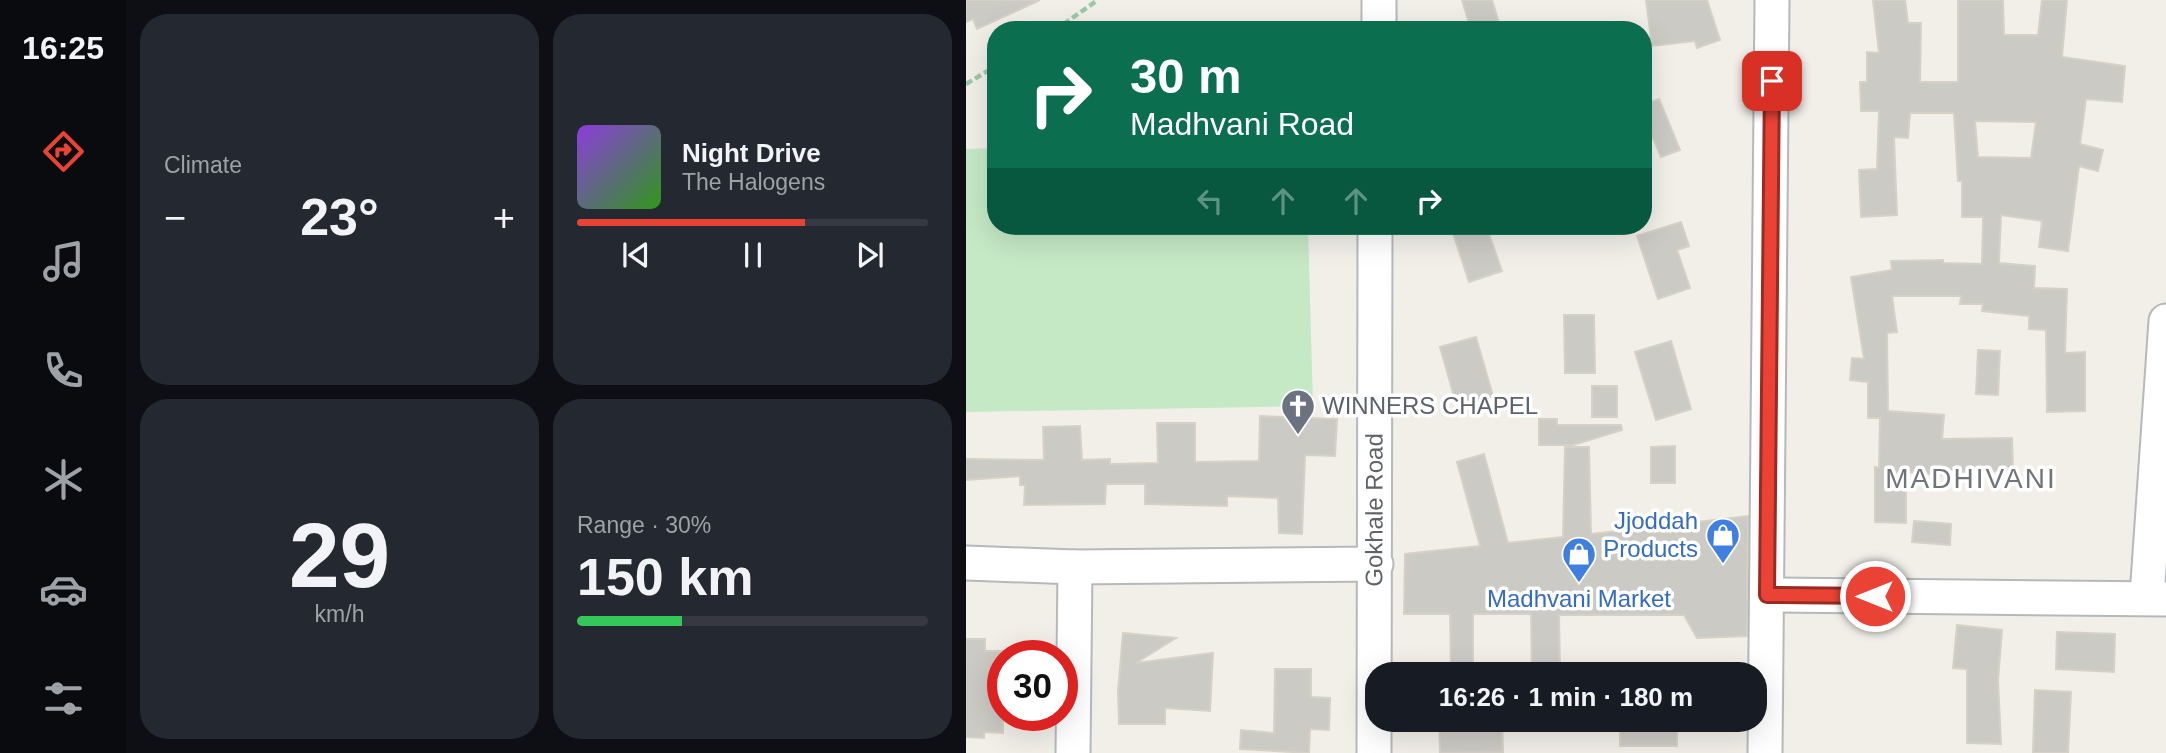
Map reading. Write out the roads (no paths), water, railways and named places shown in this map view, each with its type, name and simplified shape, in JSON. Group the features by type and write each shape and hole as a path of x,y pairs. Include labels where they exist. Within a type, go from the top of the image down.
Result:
{"street":[{"path":"1379,0 1379,21"},
{"path":"1765,753 1772,0"},
{"name":"Gokhale Road","path":"1374,753 1375,235"},
{"path":"1767,595 2156,598 2166,321"},
{"path":"966,563 1075,567 1376,565"},
{"path":"1073,753 1075,567"}],"place":[{"name":"WINNERS CHAPEL","path":"1298,436"},
{"name":"Jjoddah Products","path":"1723,565"},
{"name":"Madhvani Market","path":"1579,584"}],"district":[{"name":"MADHIVANI","path":"1971,478"}]}
